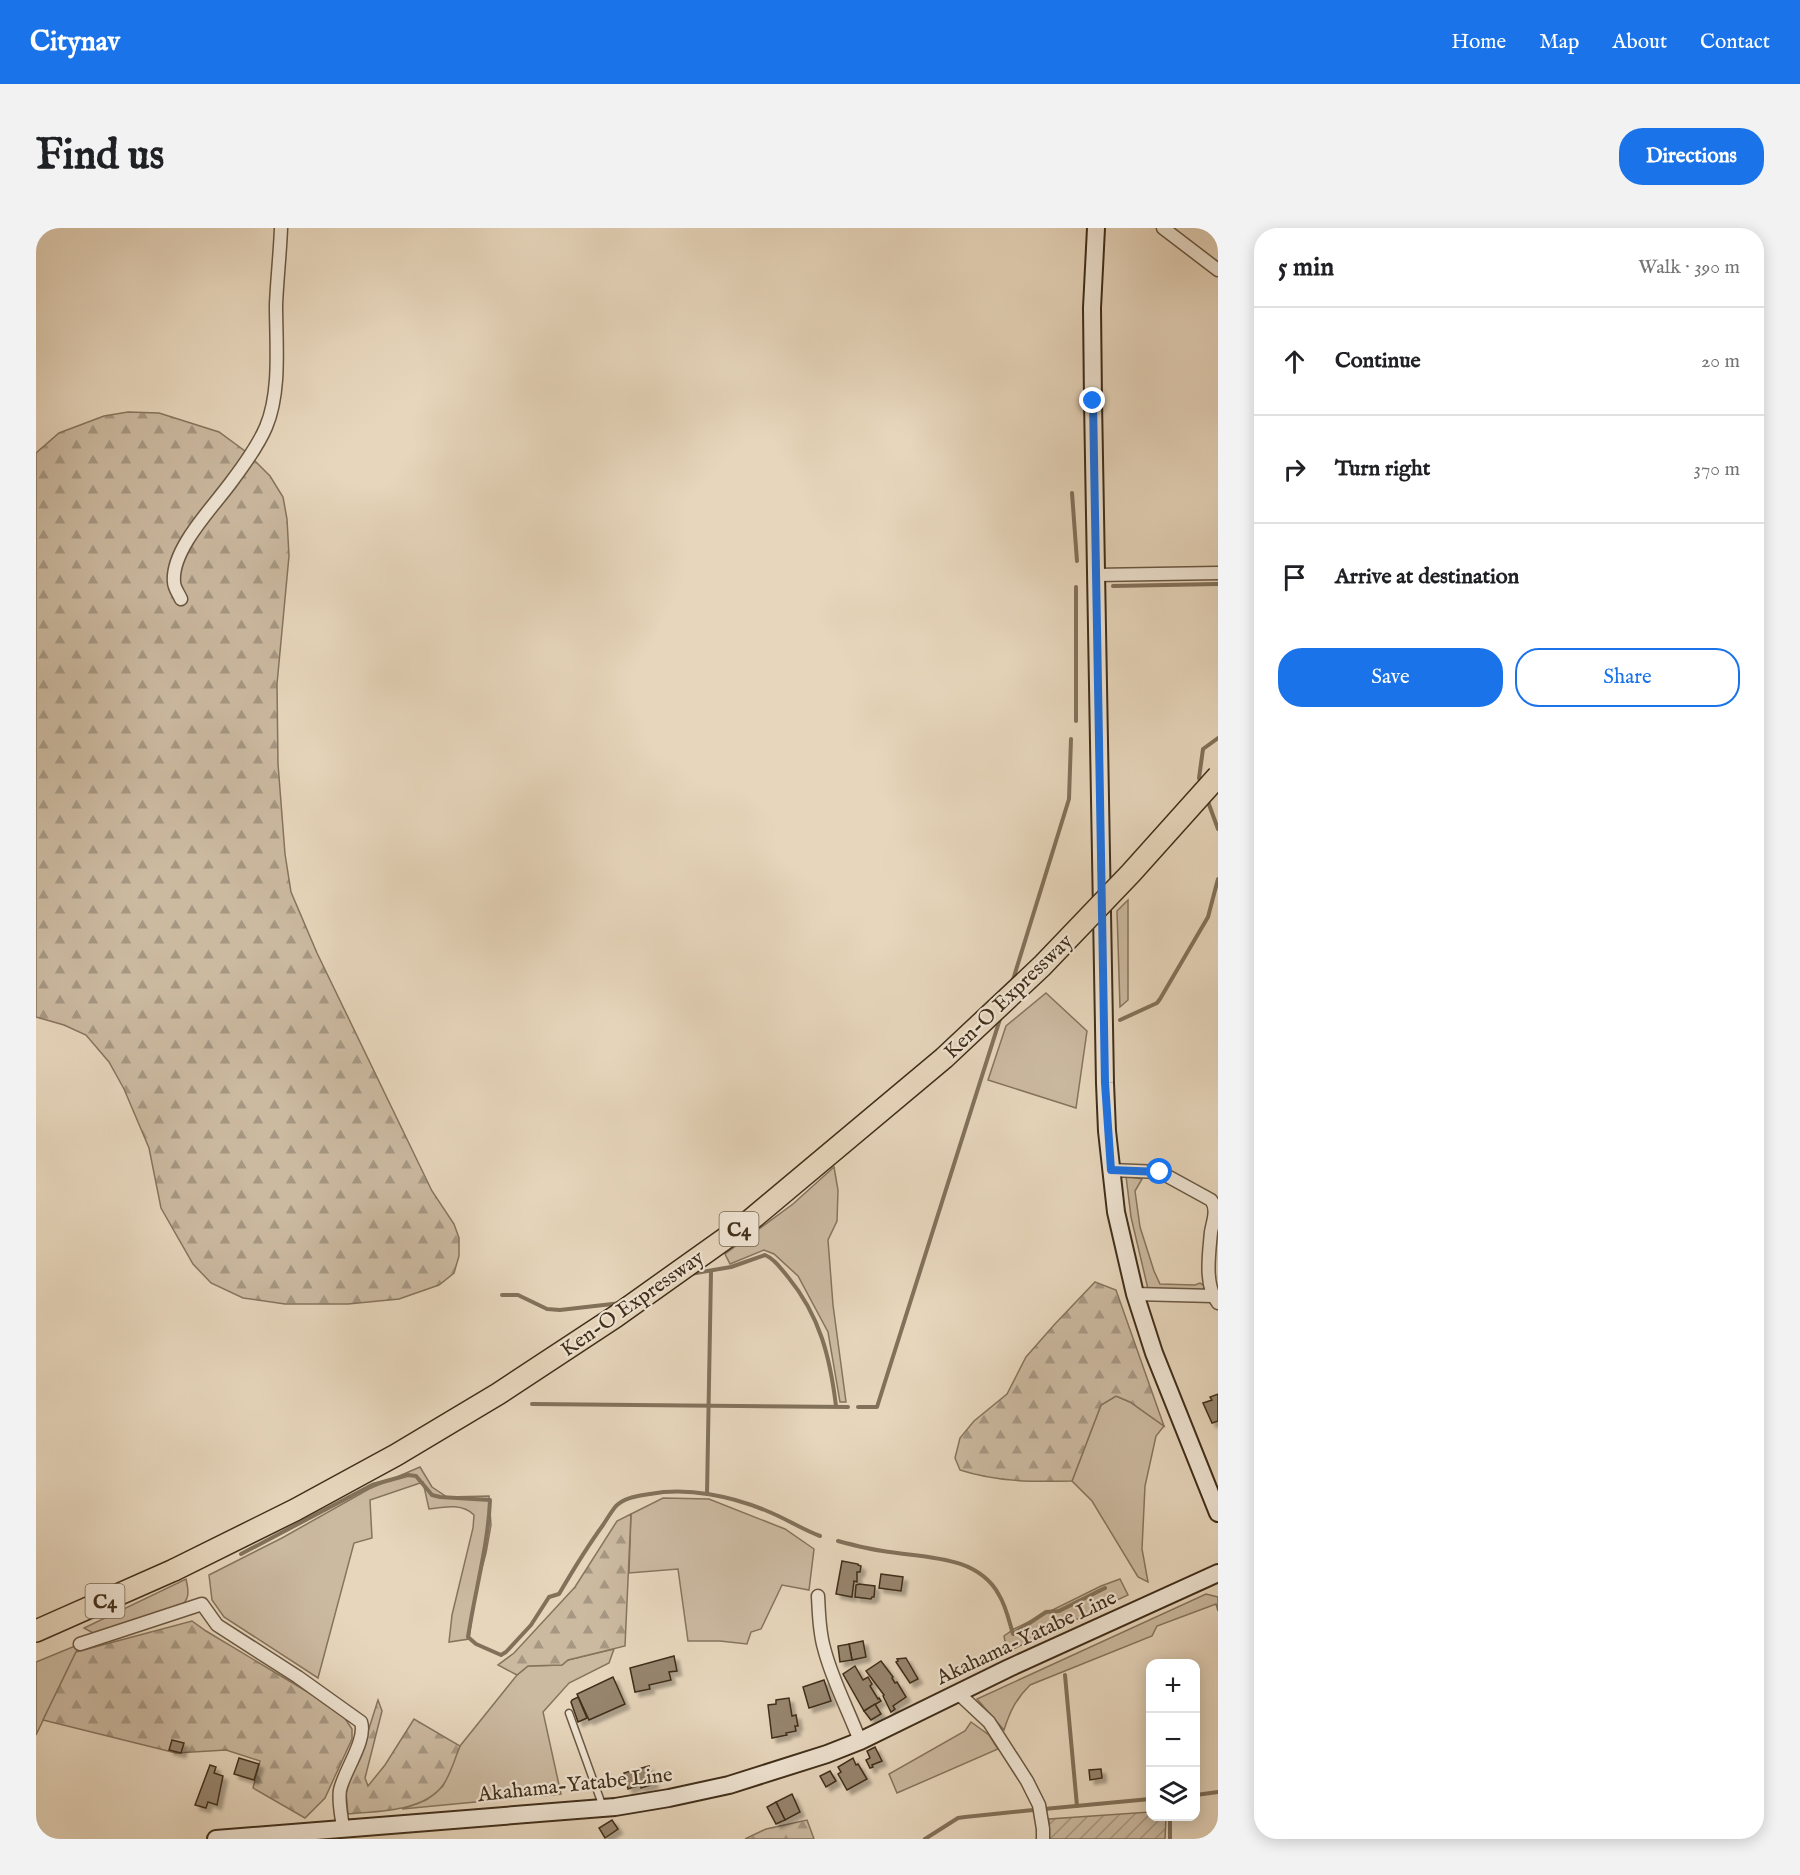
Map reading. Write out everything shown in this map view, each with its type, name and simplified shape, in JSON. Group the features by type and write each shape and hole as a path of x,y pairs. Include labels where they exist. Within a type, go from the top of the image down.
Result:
{"highway":[{"name":"Ken-O Expressway","path":"36,1631 174,1570 295,1510 396,1455 498,1394 615,1317 747,1223 944,1058 1042,966 1131,873 1218,776"}],"street":[{"path":"181,599 174,582 182,550 190,535 254,450 272,409 276,378 276,302 281,228"},
{"path":"1095,228 1092,308 1096,575 1105,1083 1111,1170 1116,1212 1135,1294 1154,1353 1218,1513"},
{"path":"1162,228 1218,270"},
{"path":"1096,575 1218,573"},
{"path":"1111,1170 1160,1172 1211,1200 1215,1205 1209,1265 1209,1287 1215,1300 1135,1294"},
{"name":"Akahama-Yatabe Line","path":"216,1839 356,1832 603,1808 669,1798 729,1785 827,1754 860,1741 1142,1606 1218,1573"},
{"path":"818,1596 823,1646 860,1741"},
{"path":"80,1644 202,1604 217,1625 298,1677 361,1722 363,1727 359,1740 340,1790 356,1832"},
{"path":"958,1694 989,1722 1027,1781 1039,1805 1043,1839"}],"lane":[{"path":"569,1713 603,1808"}],"green space":[{"path":"128,412 159,413 219,432 245,451 270,476 283,497 289,556 277,684 278,764 285,854 291,892 317,953 432,1191 454,1224 459,1238 459,1256 454,1273 439,1285 399,1299 348,1304 285,1304 243,1298 211,1283 193,1264 161,1208 149,1148 124,1089 109,1062 86,1035 64,1025 36,1017 36,453 59,433 104,416"},
{"path":"1128,900 1128,1000 1120,1007 1117,911"},
{"path":"1046,993 1087,1031 1076,1108 988,1080 1006,1026"},
{"path":"834,1167 838,1190 837,1221 828,1240 833,1305 846,1402 840,1402 828,1332 798,1276 774,1254 764,1250 730,1264 725,1254 793,1204"},
{"path":"1126,1176 1142,1179 1135,1191 1140,1227 1160,1284 1195,1285 1200,1283 1205,1286 1201,1293 1148,1289 1131,1217"},
{"path":"1095,1282 1116,1290 1164,1426 1130,1402 1116,1396 1101,1405 1072,1481 1002,1479 960,1470 955,1458 960,1438 974,1421 1007,1394 1026,1357"},
{"path":"1116,1396 1130,1402 1164,1426 1156,1436 1145,1486 1142,1549 1148,1582 1138,1577 1092,1501 1072,1481 1101,1405"},
{"path":"420,1467 432,1487 447,1497 489,1496 491,1525 475,1594 469,1639 449,1642 452,1615 473,1528 474,1515 458,1507 429,1509 423,1482 370,1500 372,1538 354,1543 318,1678 224,1617 212,1600 209,1575 282,1538 369,1489"},
{"path":"663,1498 709,1499 785,1529 814,1549 809,1590 782,1585 761,1629 751,1632 747,1644 688,1641 678,1569 629,1573 631,1514"},
{"path":"631,1514 625,1646 568,1660 562,1665 528,1666 517,1675 498,1665 514,1653 575,1587 617,1521"},
{"path":"186,1579 188,1595 179,1607 95,1634 84,1628"},
{"path":"1120,1579 1128,1595 1007,1652 1004,1636 1014,1629"},
{"path":"1206,1594 1218,1597 1218,1611 1216,1604 1157,1626 1152,1636 1030,1685 1014,1706 1004,1730 977,1699"},
{"path":"192,1621 311,1694 344,1717 352,1729 352,1739 325,1798 305,1818 253,1788 260,1761 226,1750 176,1753 43,1720 76,1652"},
{"path":"80,1644 36,1735 36,1662"},
{"path":"614,1649 609,1663 569,1683 543,1712 561,1794 402,1809 426,1800 443,1786 460,1746 517,1675 528,1666 562,1665 568,1660"},
{"path":"378,1700 382,1711 365,1778 368,1786 385,1765 414,1719 460,1746 446,1781 435,1794 412,1805 386,1811 348,1814 346,1793 349,1781"},
{"path":"971,1722 989,1735 998,1749 897,1793 889,1774 965,1731"},
{"path":"1146,1812 1146,1821 1166,1821 1165,1839 1049,1839 1049,1819"},
{"path":"807,1820 814,1839 745,1839 766,1829"}],"building":[{"path":"1218,1394 1218,1421 1212,1423 1203,1403 1212,1400 1210,1397"},
{"path":"842,1561 861,1566 860,1572 857,1572 857,1582 854,1581 852,1597 836,1594"},
{"path":"881,1574 903,1577 901,1591 879,1588"},
{"path":"856,1585 875,1586 874,1597 871,1599 855,1597"},
{"path":"863,1641 866,1657 852,1660 849,1644"},
{"path":"849,1644 852,1660 840,1662 838,1646"},
{"path":"674,1656 677,1671 669,1672 671,1680 649,1685 650,1689 635,1692 630,1668"},
{"path":"906,1658 918,1679 910,1683 896,1662 897,1659"},
{"path":"881,1661 906,1697 893,1706 895,1709 891,1712 884,1695 866,1671"},
{"path":"855,1666 863,1680 868,1677 872,1684 870,1686 881,1701 864,1711 843,1674"},
{"path":"613,1677 625,1704 589,1720 577,1694"},
{"path":"824,1680 831,1701 809,1708 803,1687"},
{"path":"578,1697 587,1718 578,1722 571,1702"},
{"path":"789,1698 792,1716 796,1715 798,1726 795,1726 796,1731 772,1738 768,1705 776,1704 776,1700"},
{"path":"875,1704 881,1714 871,1720 864,1711"},
{"path":"172,1740 184,1743 181,1753 169,1750"},
{"path":"875,1747 882,1761 870,1768 866,1760 870,1758 867,1751"},
{"path":"239,1758 259,1764 254,1780 234,1774"},
{"path":"853,1758 867,1779 847,1790 838,1774 841,1772 838,1767"},
{"path":"210,1765 216,1767 214,1773 223,1776 217,1805 208,1802 206,1808 195,1805"},
{"path":"649,1766 654,1784 628,1789 624,1773"},
{"path":"1101,1769 1102,1778 1090,1780 1089,1770"},
{"path":"830,1771 836,1781 826,1787 820,1776"},
{"path":"792,1794 800,1812 785,1820 776,1802"},
{"path":"776,1802 785,1820 776,1824 767,1807"},
{"path":"612,1820 618,1829 605,1838 599,1828"}],"waterway":[{"path":"1072,493 1077,561"},
{"path":"1113,586 1218,584"},
{"path":"1076,587 1076,721"},
{"path":"1201,783 1199,778 1203,749 1218,738"},
{"path":"1012,983 1069,799 1071,739"},
{"path":"1207,799 1218,829"},
{"path":"1120,1020 1157,1003 1160,999 1208,917 1218,879"},
{"path":"858,1407 877,1407 1001,1016"},
{"path":"690,1274 731,1267 765,1255 775,1262 799,1292 816,1322 827,1354 836,1406"},
{"path":"707,1494 711,1272"},
{"path":"502,1295 518,1295 547,1309 560,1310 621,1303"},
{"path":"532,1404 848,1407"},
{"path":"241,1554 372,1485 408,1475 416,1476 432,1495 490,1500 484,1551 468,1637 476,1644 501,1655 531,1625 549,1597 559,1594 612,1511 628,1499 664,1492 709,1494 753,1506 820,1536"},
{"path":"838,1541 877,1550 947,1560 977,1572 999,1595 1013,1634 1046,1612 1059,1611 1105,1588"},
{"path":"1065,1675 1077,1806"},
{"path":"1200,1794 1218,1792"},
{"path":"1044,1809 1146,1799"},
{"path":"925,1839 958,1818 1033,1810"},
{"path":"1170,1821 1170,1839"}],"route":[{"path":"1093,401 1107,1131 1111,1170 1160,1172"}]}
